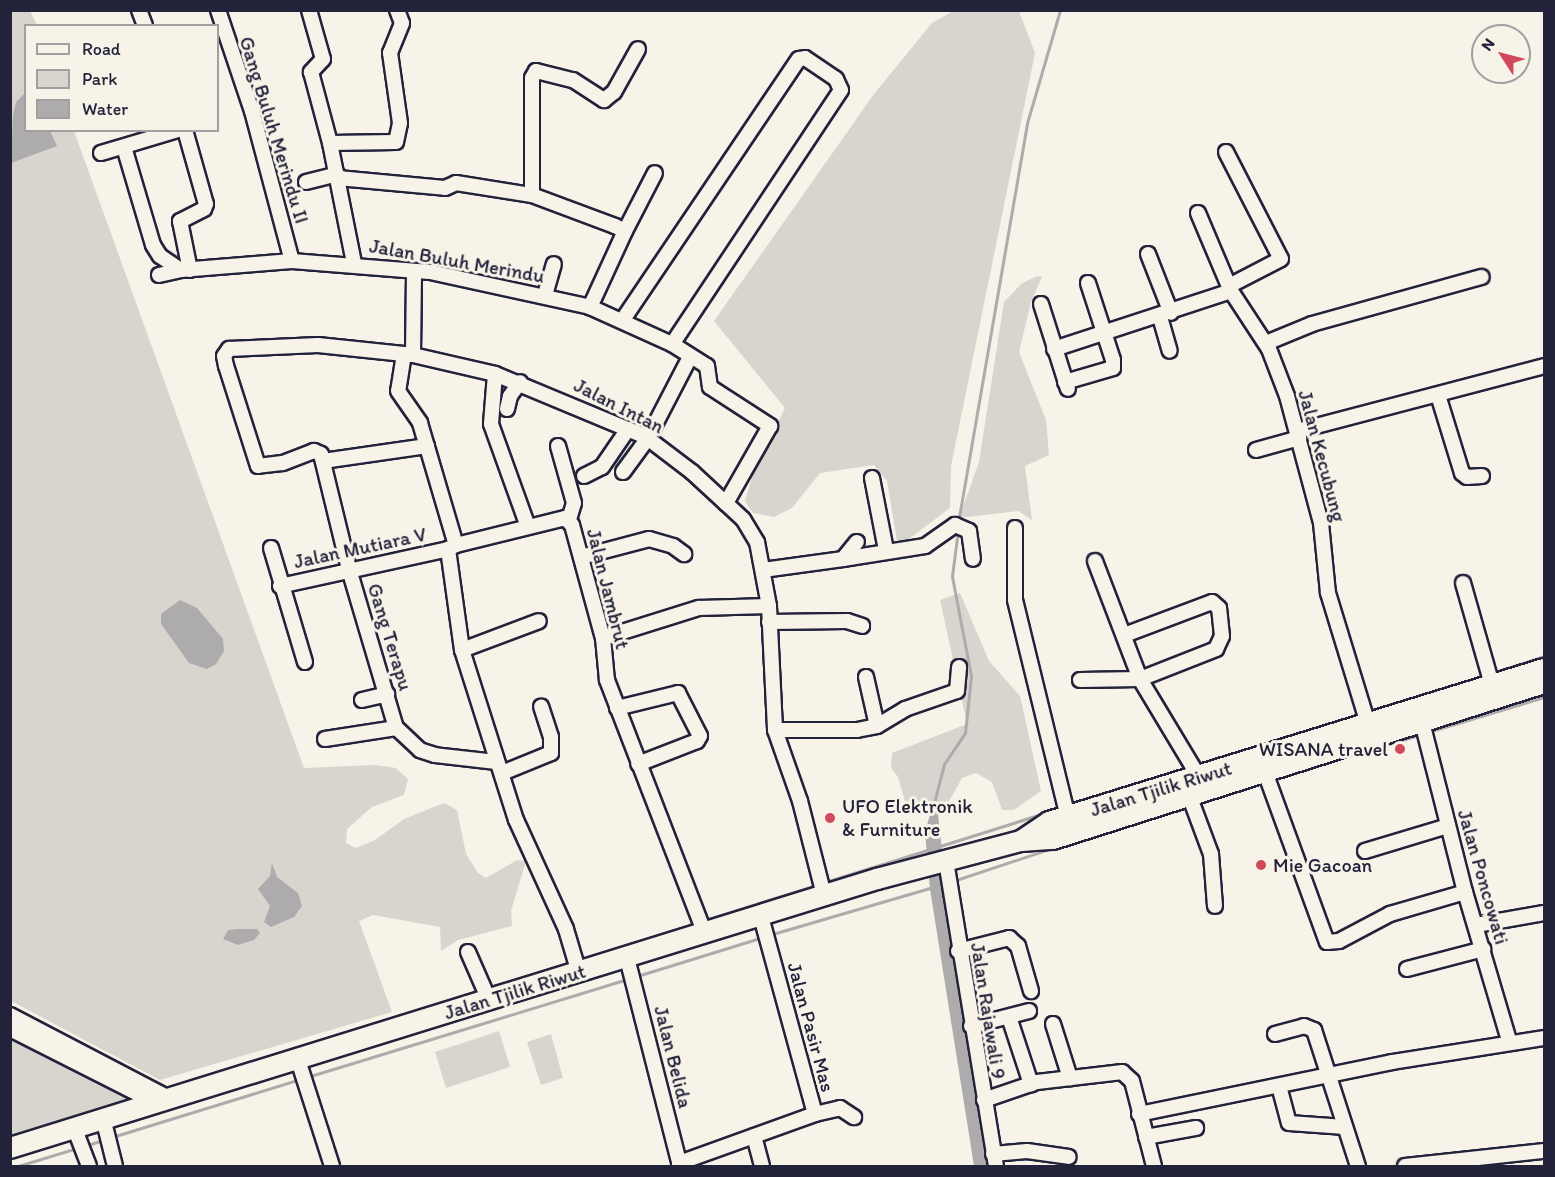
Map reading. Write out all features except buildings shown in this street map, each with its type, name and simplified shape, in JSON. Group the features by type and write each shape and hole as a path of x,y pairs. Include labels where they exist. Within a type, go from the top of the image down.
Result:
{"highway":[{"name":"Jalan Tjilik Riwut","path":"10,1148 705,934 824,895 1021,841 1053,839 1265,772 1492,685 1545,669"},
{"name":"Jalan Tjilik Riwut","path":"1021,841 1049,822 1199,777 1370,731 1422,722 1545,683"}],"street":[{"name":"Gang Buluh Merindu II","path":"218,10 252,111 292,261"},
{"path":"309,10 322,59 311,72 338,176 354,263"},
{"path":"330,143 396,142 400,123 390,53 402,23 397,10"},
{"path":"532,195 532,78 536,71 573,80 604,100 614,92 638,50"},
{"path":"622,321 799,59 804,58 836,79 840,90 672,344"},
{"path":"101,153 172,132"},
{"path":"185,132 206,204 204,209 180,221 185,270"},
{"path":"124,147 153,245 160,256 185,270"},
{"path":"1054,349 1166,315 1230,289 1281,259 1226,152"},
{"path":"590,307 655,173"},
{"path":"306,182 338,176 445,188 456,183 532,195 625,231"},
{"name":"Jalan Kecubung","path":"1198,213 1230,289 1266,343 1298,434 1321,523 1328,593 1370,731"},
{"path":"1148,254 1166,315 1170,351"},
{"name":"Jalan Buluh Merindu","path":"159,275 185,270 292,261 354,263 414,271 545,295 590,307 672,344 709,369 706,381 710,387 770,426 726,503"},
{"path":"545,295 554,264"},
{"path":"414,271 408,354 398,391 420,423 452,547 462,651 516,820 566,929 579,973"},
{"path":"1266,343 1312,324 1482,277"},
{"path":"1041,304 1067,387 1113,368 1106,333 1088,283"},
{"name":"Jalan Intan","path":"321,456 258,466 226,366 224,356 229,349 318,345 408,354 495,374 520,382 648,438 726,503 753,531 763,570 769,606 775,730 800,801 824,895"},
{"path":"623,472 648,438 690,357"},
{"path":"1256,450 1298,434 1545,366"},
{"path":"495,374 491,424 528,527"},
{"path":"507,409 508,399 520,382"},
{"path":"1438,395 1461,473 1467,477 1482,476"},
{"path":"584,476 602,467 628,429"},
{"path":"321,456 427,446"},
{"path":"558,446 574,503 568,519"},
{"name":"Gang Terapu","path":"321,456 349,569 396,728"},
{"path":"872,478 886,550"},
{"name":"Jalan Jambrut","path":"452,547 568,519 603,638 607,680 705,934"},
{"path":"763,570 930,544 958,525 969,531 973,560"},
{"path":"1015,528 1015,600 1068,817"},
{"path":"581,557 649,539 673,546 684,554"},
{"path":"843,559 857,542"},
{"name":"Jalan Mutiara V","path":"280,586 452,547"},
{"path":"271,548 280,586 305,662"},
{"path":"1095,561 1140,679 1199,777"},
{"path":"1463,583 1492,685"},
{"path":"1080,680 1140,679 1216,649 1222,636 1219,608 1212,602 1124,635"},
{"path":"603,638 699,608 769,606"},
{"path":"462,651 539,621"},
{"path":"769,622 847,621 862,626"},
{"path":"775,730 857,730 877,726 905,709 957,691 959,667"},
{"path":"866,677 877,726"},
{"path":"617,708 678,693 700,736 697,741 638,764"},
{"path":"362,700 387,694"},
{"path":"325,739 396,728 420,750 499,768 551,753 551,737 542,707"},
{"name":"Jalan Poncowati","path":"1422,722 1465,892 1509,1041"},
{"path":"1265,772 1327,942 1339,941 1390,914 1465,892"},
{"path":"1188,795 1211,854 1215,906"},
{"path":"1365,851 1448,826"},
{"name":"Jalan Rajawali 9","path":"933,864 958,951 994,1160"},
{"path":"1476,925 1545,913"},
{"name":"Jalan Pasir Mas","path":"680,1165 815,1114 761,916"},
{"path":"958,951 1009,938 1018,946 1031,991"},
{"path":"1407,969 1483,949"},
{"path":"468,952 489,1000"},
{"name":"Jalan Belida","path":"627,958 680,1165"},
{"path":"971,1026 1029,1011"},
{"path":"10,1015 171,1099"},
{"path":"1009,1017 1031,1084"},
{"path":"1053,1024 1070,1078"},
{"path":"1275,1034 1312,1027 1358,1167"},
{"path":"10,1029 144,1097 148,1106"},
{"path":"1139,1114 1330,1077 1392,1062 1509,1041 1545,1038"},
{"path":"298,1060 332,1167"},
{"path":"984,1100 1031,1084 1122,1072 1132,1081 1154,1167"},
{"path":"1279,1086 1289,1123 1345,1126"},
{"path":"815,1114 840,1108 854,1117"},
{"path":"74,1127 91,1167 115,1164 103,1118"},
{"path":"1146,1137 1196,1128"},
{"path":"754,1136 762,1167"},
{"path":"994,1160 1027,1151 1069,1157"},
{"path":"1405,1167 1545,1151"}],"green space":[{"path":"10,11 30,11 36,24 24,24 24,132 74,132 304,768 375,765 396,768 408,779 404,795 372,807 347,829 346,843 356,848 375,840 404,819 444,803 457,810 466,854 478,873 486,878 517,860 526,861 511,911 512,926 458,940 441,951 440,927 373,915 359,921 392,1012 160,1080 11,1001"},
{"path":"953,11 1019,11 1035,53 951,466 950,508 898,547 887,481 874,465 820,473 792,508 774,517 753,513 745,501 753,474 785,408 714,321 874,94 932,23"},
{"path":"1037,276 1042,277 1031,302 1019,352 1046,420 1049,455 1025,466 1032,520 1018,511 959,518 979,462 1004,302 1021,284"},
{"path":"960,593 989,661 1020,696 1041,791 1014,810 1002,810 992,782 976,773 962,778 943,812 909,815 898,777 891,768 892,753 967,724 940,600"},
{"path":"11,1023 160,1099 11,1145"},
{"path":"499,1031 510,1067 446,1088 435,1052"},
{"path":"551,1034 563,1078 541,1085 527,1042"}],"water":[{"path":"24,94 24,132 50,132 57,146 11,163 13,115 16,102"},
{"path":"180,600 197,608 223,639 224,651 216,664 207,669 189,663 161,624 161,614"},
{"path":"934,801 937,806 946,885 993,1166 974,1166 930,889 925,832"},
{"path":"272,863 277,877 298,893 302,906 294,917 271,927 264,922 270,906 258,889 270,876"},
{"path":"257,929 260,933 254,940 238,945 223,939 228,930"}],"waterway":[{"path":"958,523 1027,123 1060,10"},
{"path":"934,803 944,764 965,733 971,676 952,576 958,530"},
{"path":"1492,673 1544,656"},
{"path":"1369,711 1486,675"},
{"path":"1428,732 1544,697"},
{"path":"1197,765 1360,714"},
{"path":"1331,761 1422,734"},
{"path":"1068,806 1188,768"},
{"path":"940,846 1048,812"},
{"path":"953,881 1052,848"},
{"path":"825,882 930,849"},
{"path":"705,920 816,885"},
{"path":"769,935 933,887"},
{"path":"579,960 696,923"},
{"path":"637,976 763,937"},
{"path":"487,988 573,962"},
{"path":"307,1077 628,979"},
{"path":"164,1089 481,990"},
{"path":"112,1137 301,1079"},
{"path":"10,1137 134,1098"},
{"path":"87,1145 103,1140"},
{"path":"18,1166 77,1148"}],"place":[{"name":"WISANA travel","path":"1400,749"},
{"name":"UFO Elektronik & Furniture","path":"830,818"},
{"name":"Mie Gacoan","path":"1261,865"}]}
